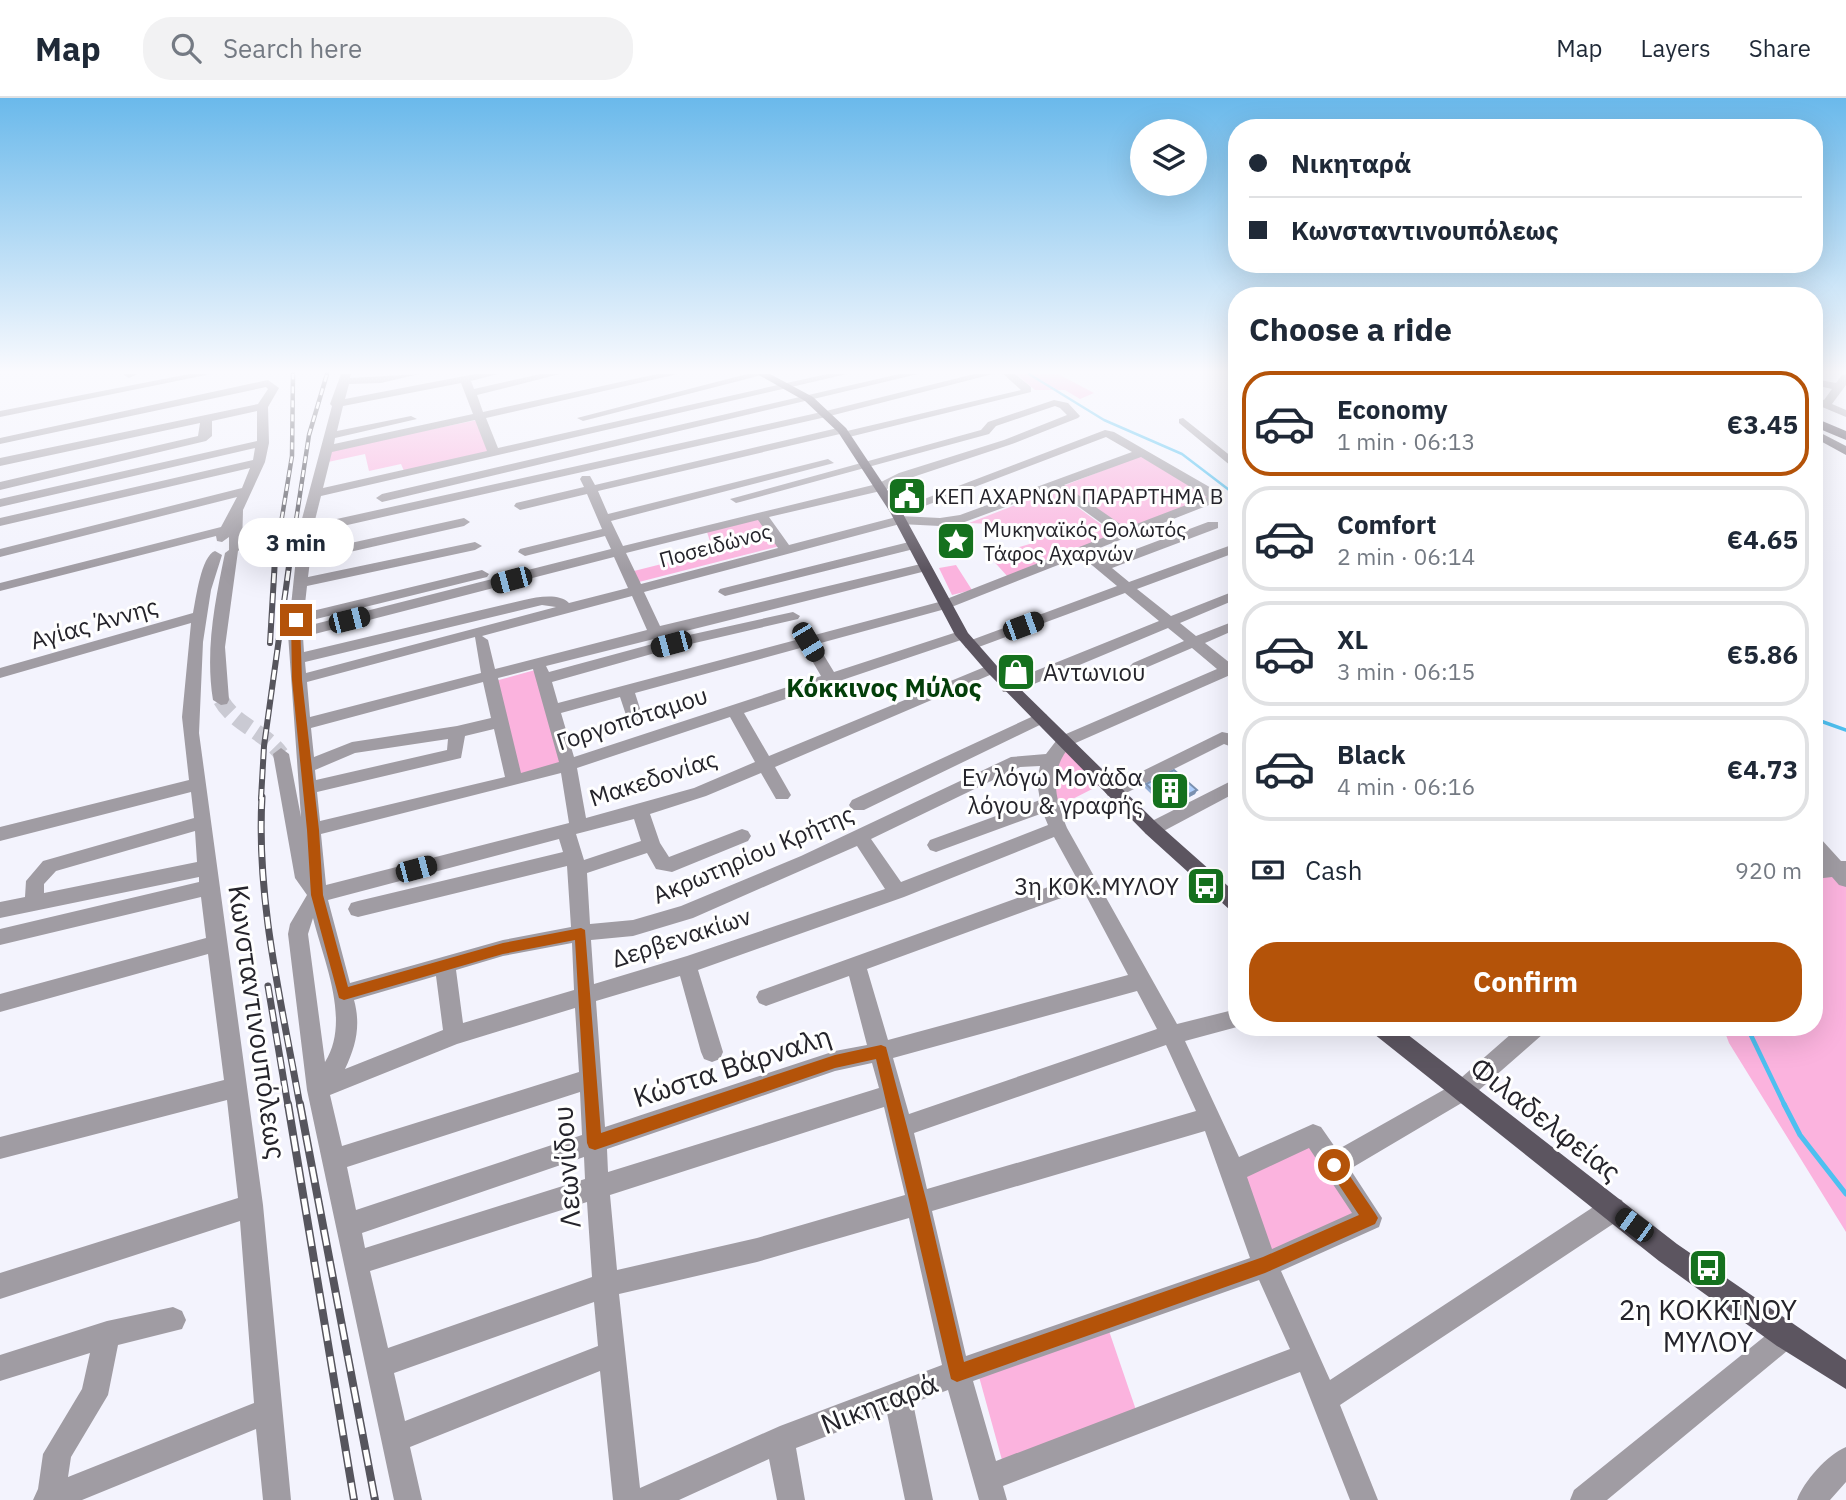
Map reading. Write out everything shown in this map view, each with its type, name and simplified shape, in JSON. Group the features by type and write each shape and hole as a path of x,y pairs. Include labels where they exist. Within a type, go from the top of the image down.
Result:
{"main road":[{"path":"849,439 898,516 944,605 966,640 1009,688 1114,792 1228,897"},
{"path":"1826,439 1846,451"},
{"name":"Φιλαδελφείας","path":"1393,1036 1613,1209 1784,1337 1846,1376"}],"street":[{"path":"0,462 92,439"},
{"path":"126,457 127,439"},
{"path":"0,486 200,439"},
{"name":"Κωνσταντινουπόλεως","path":"264,439 246,491 226,530 224,552 209,571 200,616 190,730 199,784 206,878 251,1206 267,1411 277,1500"},
{"path":"328,442 340,439"},
{"path":"489,439 494,454"},
{"path":"317,493 559,439"},
{"path":"598,439 612,463"},
{"path":"383,498 640,439"},
{"path":"306,530 715,439"},
{"path":"520,506 592,487 810,439"},
{"path":"525,552 606,525 954,439"},
{"path":"295,627 484,580 618,552 881,487 903,476 1010,439"},
{"path":"898,516 1089,439"},
{"path":"552,710 944,605 1215,498 1117,439"},
{"path":"1205,439 1228,459"},
{"name":"Κωνσταντινουπόλεως","path":"318,1090 339,1063 345,1047 348,1015 317,895 297,680 295,627 306,530 328,442"},
{"path":"0,503 263,443"},
{"name":"Ποσειδώνος","path":"297,680 898,516 953,521 1057,486 1141,453"},
{"path":"736,499 863,461"},
{"path":"0,522 258,462"},
{"path":"509,470 512,485"},
{"path":"579,470 592,487 606,525 655,632"},
{"path":"1057,486 1126,534"},
{"path":"0,587 246,491"},
{"path":"454,498 475,546 484,580"},
{"path":"221,700 217,677 224,552 237,507"},
{"path":"761,515 785,548"},
{"path":"303,558 464,522"},
{"path":"1102,568 1213,525"},
{"path":"0,553 149,531 226,530"},
{"path":"724,592 913,545"},
{"path":"300,583 475,546"},
{"name":"Γοργοπόταμου","path":"313,830 514,781 568,765 830,679 966,640 1228,550"},
{"path":"1083,551 1194,642 1228,665"},
{"path":"541,672 655,632 925,567"},
{"path":"1009,688 1228,598"},
{"path":"296,659 524,604 542,601 571,606"},
{"path":"301,724 488,676 541,672 795,620 784,601"},
{"name":"Αγίας Άννης","path":"0,673 200,616"},
{"path":"1138,666 1228,628"},
{"path":"481,640 514,781"},
{"path":"808,642 830,679"},
{"name":"Μακεδονίας","path":"317,895 640,811 700,792 992,669"},
{"path":"1228,670 1065,741 1048,760 1048,804 1058,828 1171,1034 1211,1118 1233,1171 1265,1265 1307,1356 1364,1500"},
{"name":"Λεωνίδου","path":"541,672 568,765 596,1186 610,1354 627,1500"},
{"path":"626,690 635,718"},
{"path":"733,710 782,795"},
{"path":"858,805 1040,718"},
{"path":"306,767 352,748 457,732 499,722"},
{"path":"308,788 455,754 457,732"},
{"path":"1114,792 1222,738 1228,739"},
{"path":"986,744 1009,765"},
{"path":"281,754 304,878 317,895"},
{"name":"Ακρωτηρίου Κρήτης","path":"344,994 503,948 581,933 633,928 686,912 860,836 1017,761 1048,760"},
{"path":"0,834 199,784"},
{"path":"1152,829 1228,789"},
{"path":"936,845 1048,804"},
{"path":"640,811 651,845 663,864 672,865 742,836"},
{"path":"34,902 35,881 50,866 203,822"},
{"name":"Δερβενακίων","path":"318,1090 453,1035 687,965 897,892 1058,828"},
{"path":"860,836 897,892"},
{"path":"358,909 651,845"},
{"path":"1823,852 1843,873"},
{"path":"1823,872 1843,873"},
{"path":"0,910 34,902 206,878"},
{"path":"0,937 206,878"},
{"path":"766,997 1087,881"},
{"name":"Κωνσταντινουπόλεως","path":"317,895 300,924 298,934 318,1090 408,1500"},
{"path":"0,1003 215,944"},
{"path":"304,973 335,962"},
{"path":"445,965 453,1035"},
{"path":"687,965 712,1052"},
{"path":"856,965 901,1127 957,1373 990,1489 1307,1356"},
{"name":"Κώστα Βάρναλη","path":"348,1225 835,1061 881,1052 1140,981"},
{"path":"901,1127 1171,1034 1198,1030 1228,1021"},
{"path":"1334,1165 1462,1091 1525,1036"},
{"path":"334,1160 590,1079"},
{"path":"0,1147 236,1087"},
{"path":"356,1263 892,1094"},
{"path":"378,1365 606,1285 757,1250 1211,1118"},
{"name":"Νικηταρά","path":"646,1500 780,1440 957,1373 1265,1265 1370,1218 1313,1135 1233,1171"},
{"path":"0,1286 251,1206"},
{"path":"1325,1399 1613,1209"},
{"path":"0,1368 107,1334 173,1320"},
{"path":"49,1499 57,1454 94,1395 107,1334"},
{"path":"1584,1500 1784,1337"},
{"path":"395,1439 610,1354"},
{"path":"898,1397 919,1500"},
{"path":"49,1499 267,1411"},
{"path":"780,1440 791,1500"},
{"path":"1811,1500 1846,1461"}],"shaded area":[{"path":"382,439 484,439 488,452 404,471 401,464 369,471 365,454 328,462 331,450"},
{"path":"1140,456 1212,499 1127,531 1063,486"},
{"path":"1054,490 1117,536 1008,577 989,556 1033,543 1013,525 969,523"},
{"path":"761,518 780,546 639,582 634,571 713,551 707,532"},
{"path":"956,565 972,590 952,595 939,568"},
{"path":"535,670 562,763 518,776 495,681"},
{"path":"1064,746 1102,784 1055,808 1052,760"},
{"path":"1841,874 1846,880 1846,1232 1726,1036 1823,1036 1823,876"},
{"path":"1308,1144 1366,1225 1277,1266 1241,1175"},
{"path":"1108,1328 1136,1410 1002,1460 978,1373"}],"building":[{"name":"Εν λόγω Μονάδα λόγου & γραφής","path":"1174,770 1197,790 1168,805 1146,784"}],"waterway":[{"path":"1149,439 1182,454 1228,489"},
{"path":"1823,722 1846,730"},
{"path":"1751,1036 1785,1105"},
{"path":"1785,1105 1800,1135 1846,1194"}],"tunnel":[{"path":"221,700 234,716 266,739 281,754"}],"railway":[{"path":"275,560 292,456 292,439"},
{"path":"290,560 308,439"},
{"path":"270,643 275,559"},
{"path":"261,799 264,746 290,559"},
{"path":"262,797 261,836 267,914 278,991 300,1106"},
{"path":"268,986 288,1106"},
{"path":"288,1104 354,1500"},
{"path":"300,1104 375,1500"}],"place":[{"name":"ΚΕΠ ΑΧΑΡΝΩΝ ΠΑΡΑΡΤΗΜΑ Β","path":"907,496"},
{"name":"Μυκηναϊκός Θολωτός Τάφος Αχαρνών","path":"956,541"},
{"name":"Αντωνιου","path":"1016,672"},
{"name":"Εν λόγω Μονάδα λόγου & γραφής","path":"1170,791"},
{"name":"3η ΚΟΚ.ΜΥΛΟΥ","path":"1206,886"},
{"name":"2η ΚΟΚΚΙΝΟΥ ΜΥΛΟΥ","path":"1708,1268"}],"district":[{"name":"Κόκκινος Μύλος","path":"884,687"}],"route":[{"path":"296,620 297,680 317,895 344,994 503,948 581,933 595,1143 835,1061 881,1052 920,1203 957,1373 1265,1265 1370,1218 1334,1165"}]}
